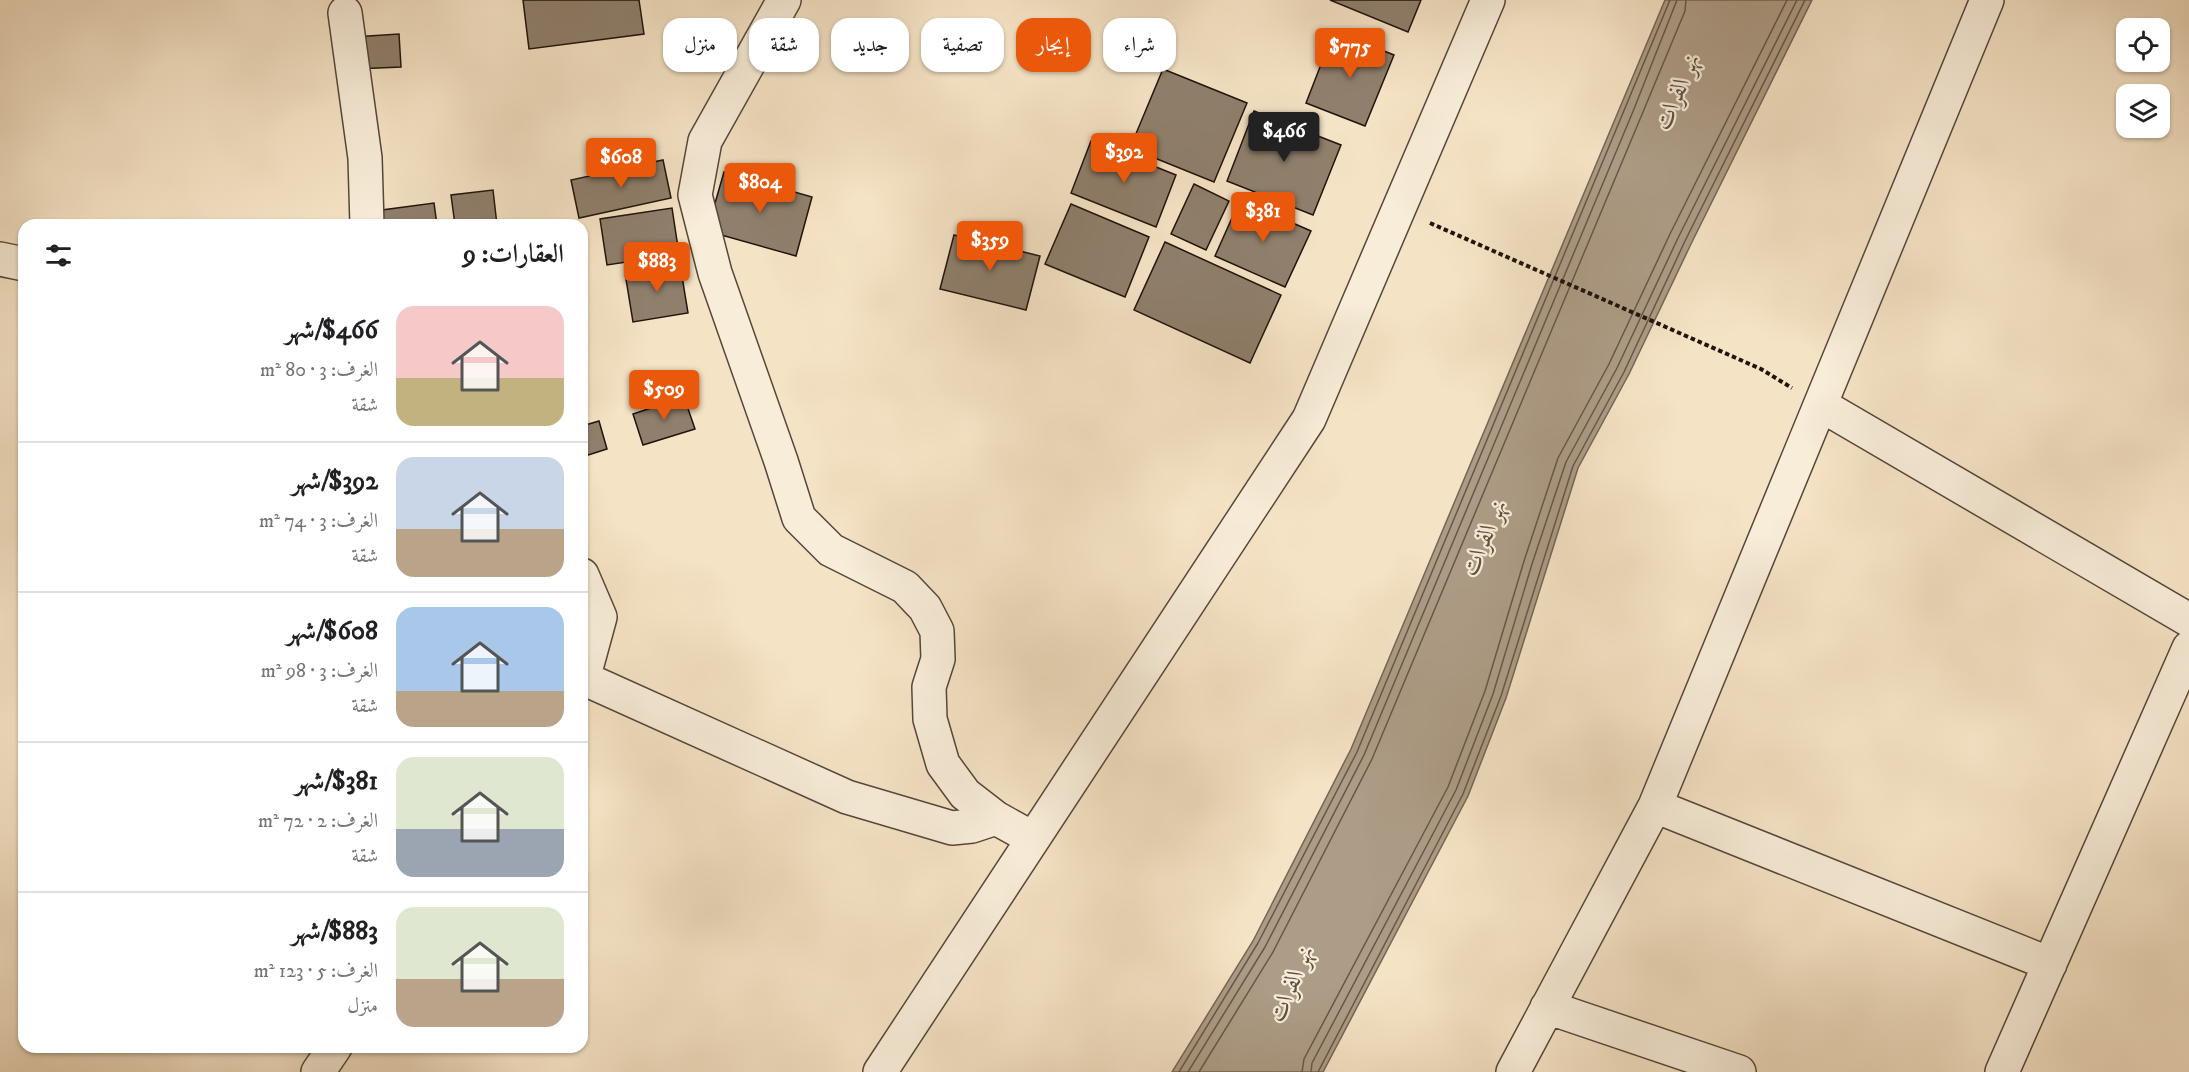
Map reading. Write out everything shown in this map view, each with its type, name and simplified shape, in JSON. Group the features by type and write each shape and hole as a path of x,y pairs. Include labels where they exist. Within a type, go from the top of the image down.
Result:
{"street":[{"path":"784,0 705,141 695,195 715,273 799,518 831,550 905,586 925,608 937,631 938,659 929,687 930,719 943,764 965,794 996,818 1032,838"},
{"path":"880,1072 1308,419 1488,0"},
{"path":"1513,1072 1655,806 1987,0"},
{"path":"345,14 365,158 367,219"},
{"path":"0,259 18,263"},
{"path":"1821,405 2189,620"},
{"path":"588,589 600,617 588,662"},
{"path":"2002,1072 2189,648"},
{"path":"588,683 847,797 952,828 972,826 996,818"},
{"path":"1655,806 2050,964"},
{"path":"1547,1007 1739,1072"},
{"path":"318,1072 331,1053"}],"path":[{"path":"1446,232 1761,369"}],"water":[{"name":"نهر الفرات","path":"1665,0 1812,0 1629,374 1578,468 1506,698 1468,796 1323,1072 1172,1072 1253,941 1351,749"}],"building":[{"path":"523,0 639,0 644,34 529,49"},
{"path":"1330,0 1421,0 1408,32"},
{"path":"1334,31 1394,55 1365,126 1306,103"},
{"path":"399,34 401,67 355,69 353,37"},
{"path":"1162,72 1170,72 1247,103 1214,182 1130,148"},
{"path":"1254,111 1341,145 1313,215 1227,181"},
{"path":"1091,141 1176,175 1156,227 1071,193"},
{"path":"663,160 671,198 579,218 571,180"},
{"path":"724,172 812,197 796,256 707,231"},
{"path":"1194,184 1229,201 1206,250 1171,234"},
{"path":"493,190 496,219 454,219 451,195"},
{"path":"1240,200 1311,231 1285,287 1215,256"},
{"path":"434,203 436,219 368,219 367,212"},
{"path":"1071,204 1149,237 1125,297 1045,264"},
{"path":"672,208 679,254 607,265 600,219"},
{"path":"954,235 1040,256 1026,310 940,289"},
{"path":"1165,242 1281,295 1250,363 1134,310"},
{"path":"680,264 688,313 633,322 625,273"},
{"path":"684,397 695,429 643,445 633,414"},
{"path":"599,421 607,449 588,455 588,424"}]}
